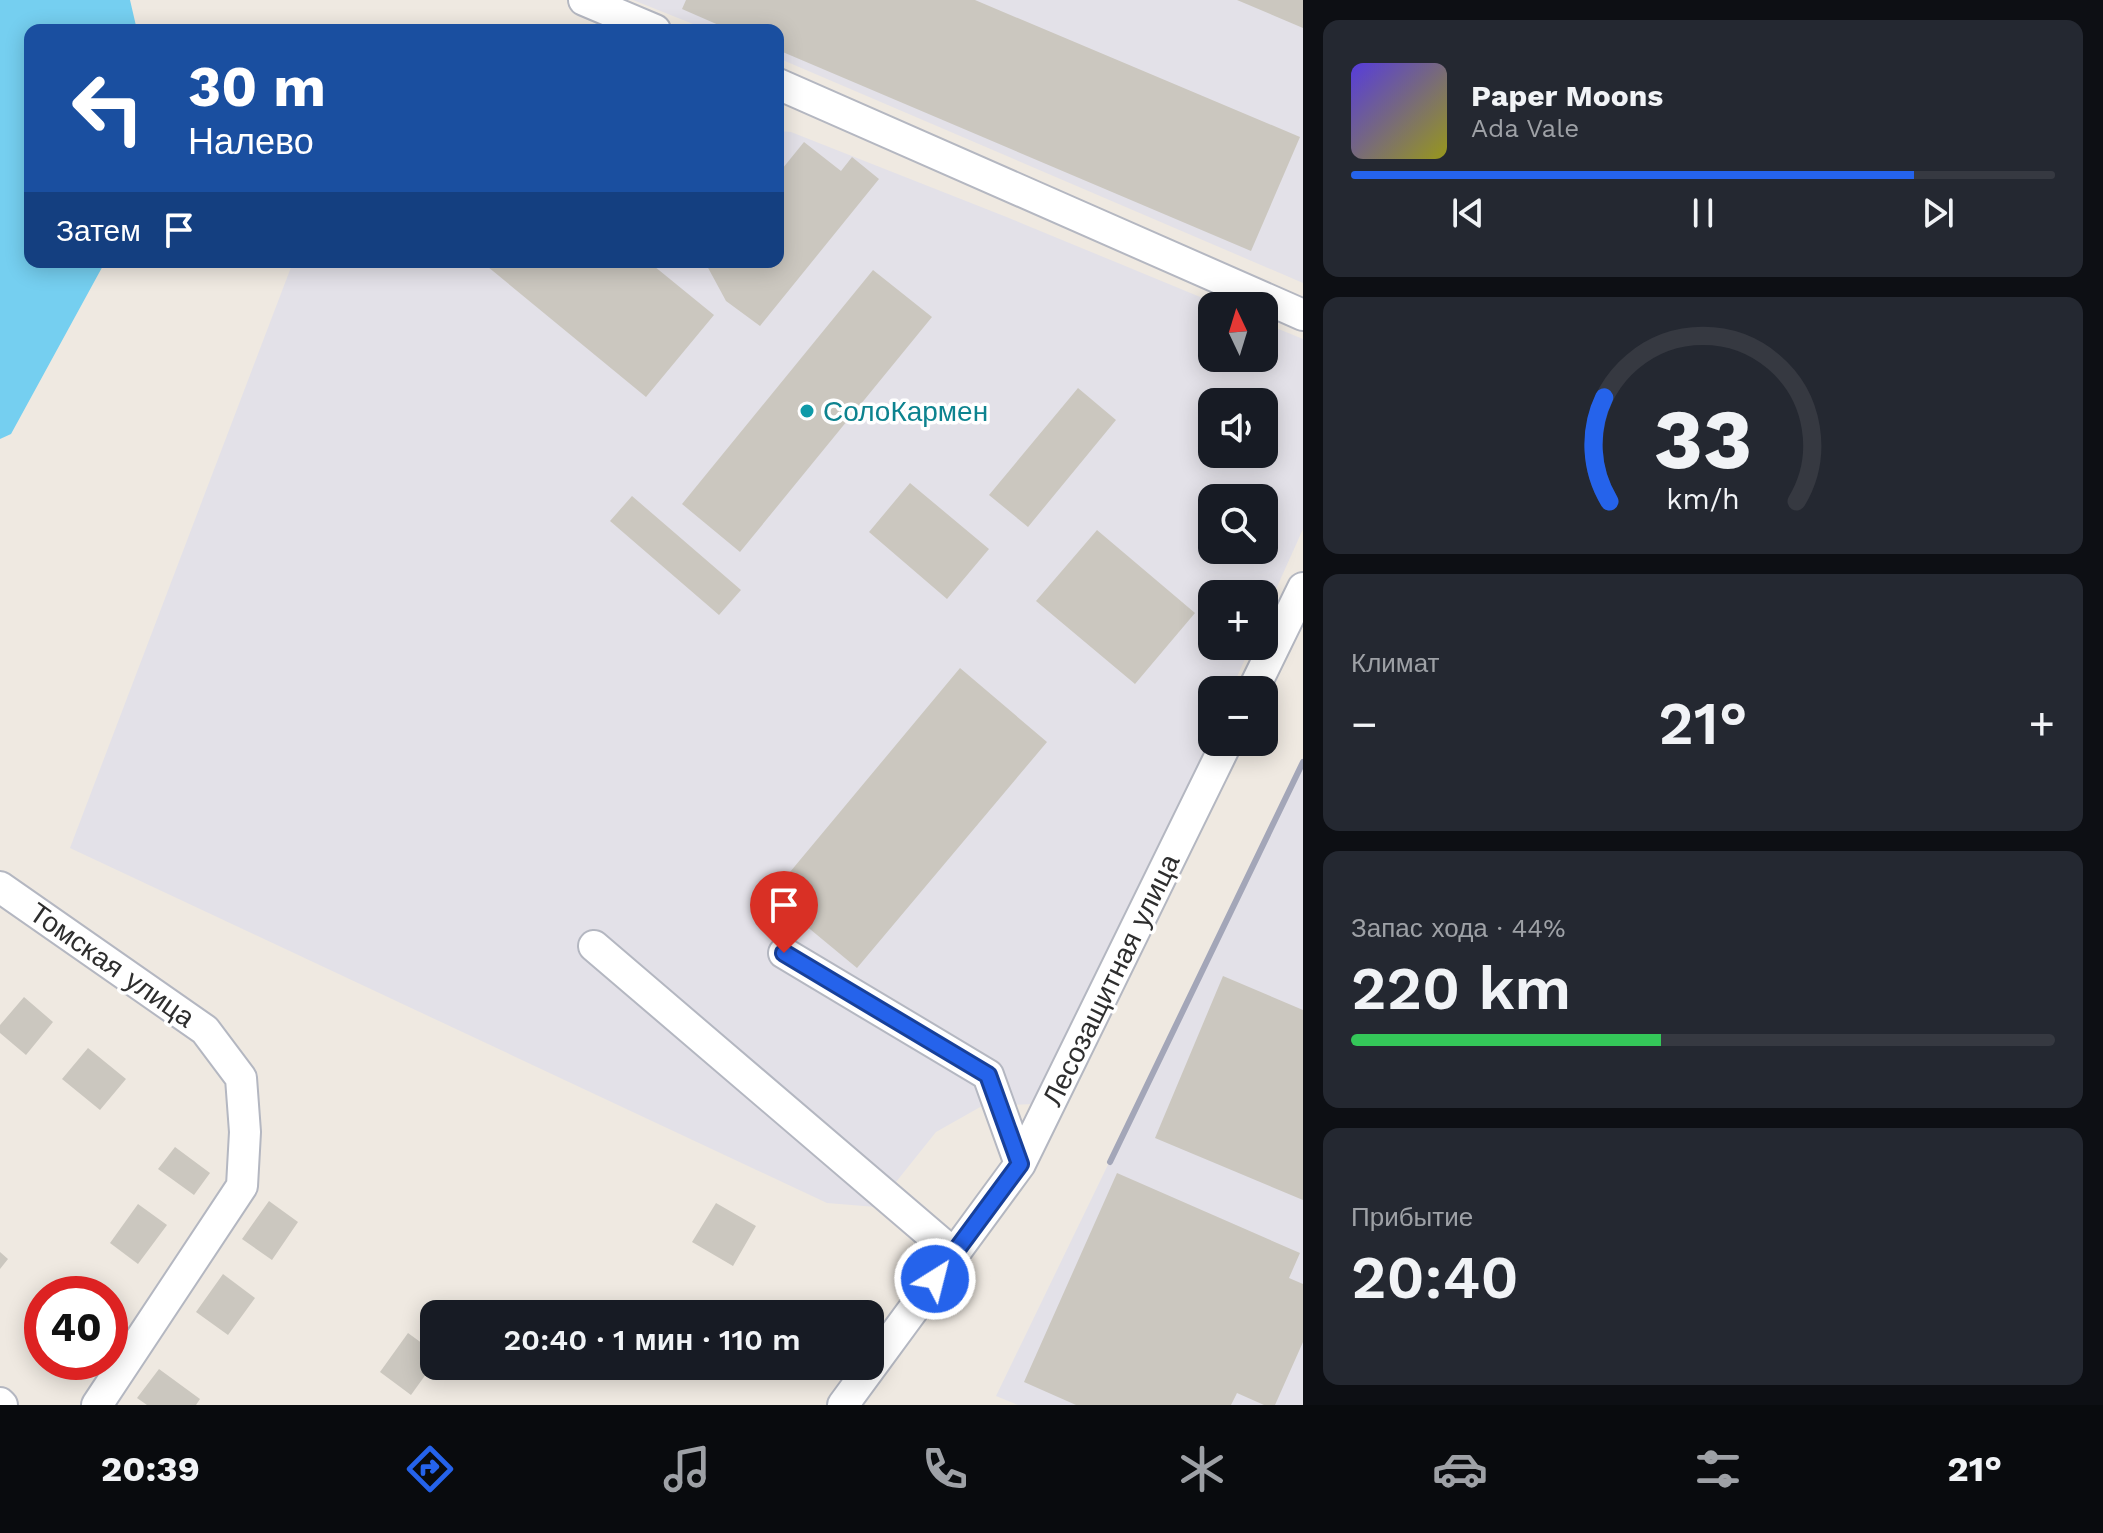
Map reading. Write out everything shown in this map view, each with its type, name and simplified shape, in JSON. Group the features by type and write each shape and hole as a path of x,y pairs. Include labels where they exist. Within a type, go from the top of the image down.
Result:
{"street":[{"path":"584,0 641,24"},
{"path":"784,87 1303,315"},
{"path":"1260,676 1303,588"},
{"name":"Лесозащитная улица","path":"843,1405 1020,1164 1220,756"},
{"name":"Томская улица","path":"0,887 205,1030 241,1078 245,1132 242,1186 97,1405"},
{"path":"594,946 954,1254"},
{"path":"784,953 988,1075 1020,1164"}],"shaded area":[{"path":"633,0 1303,0 1303,283 784,61 784,24 693,24"},
{"path":"784,131 1009,218 1198,296 1198,372 1278,372 1278,329 1303,339 1303,529 1278,585 1278,580 1198,580 1198,660 1245,660 1237,676 1198,676 1198,756 1202,756 1060,1074 1034,1104 982,1106 936,1132 876,1207 827,1203 70,848 291,268 784,268"},
{"path":"1303,762 1303,1405 1018,1405 996,1396"}],"water":[{"path":"0,0 130,0 136,24 24,24 24,268 102,268 11,434 0,439"}],"building":[{"path":"686,0 975,0 1300,137 1251,251 784,53 784,24 716,24 682,9"},
{"path":"1237,0 1303,0 1303,28"},
{"path":"804,142 841,171 852,157 879,179 760,326 726,301 708,268 784,268 784,167"},
{"path":"489,268 656,268 714,315 646,397"},
{"name":"СолоКармен","path":"873,270 932,317 740,552 682,504"},
{"path":"1078,388 1116,420 1028,527 989,495"},
{"path":"910,483 989,549 947,599 869,532"},
{"path":"632,496 741,590 719,615 610,521"},
{"path":"1097,530 1195,613 1135,684 1036,601"},
{"path":"960,668 1047,742 857,968 770,896"},
{"path":"1223,976 1303,1010 1303,1200 1155,1138"},
{"path":"24,997 53,1022 26,1055 0,1033 0,1025"},
{"path":"88,1048 126,1079 100,1110 62,1079"},
{"path":"175,1147 210,1173 194,1195 158,1169"},
{"path":"1117,1173 1300,1253 1289,1278 1303,1284 1303,1342 1275,1405 1264,1405 1237,1393 1231,1405 1076,1405 1024,1382"},
{"path":"269,1201 298,1222 272,1260 242,1239"},
{"path":"716,1203 756,1226 733,1266 692,1242"},
{"path":"138,1204 167,1225 138,1264 110,1243"},
{"path":"0,1252 8,1259 0,1269"},
{"path":"223,1274 255,1298 228,1335 196,1312"},
{"path":"408,1333 420,1342 422,1380 411,1395 380,1372"},
{"path":"159,1369 200,1399 196,1405 147,1405 137,1398"}],"railway":[{"path":"1110,1162 1303,762"}],"place":[{"name":"СолоКармен","path":"807,411"}],"route":[{"path":"784,953 988,1075 1020,1164 935,1279"}]}
